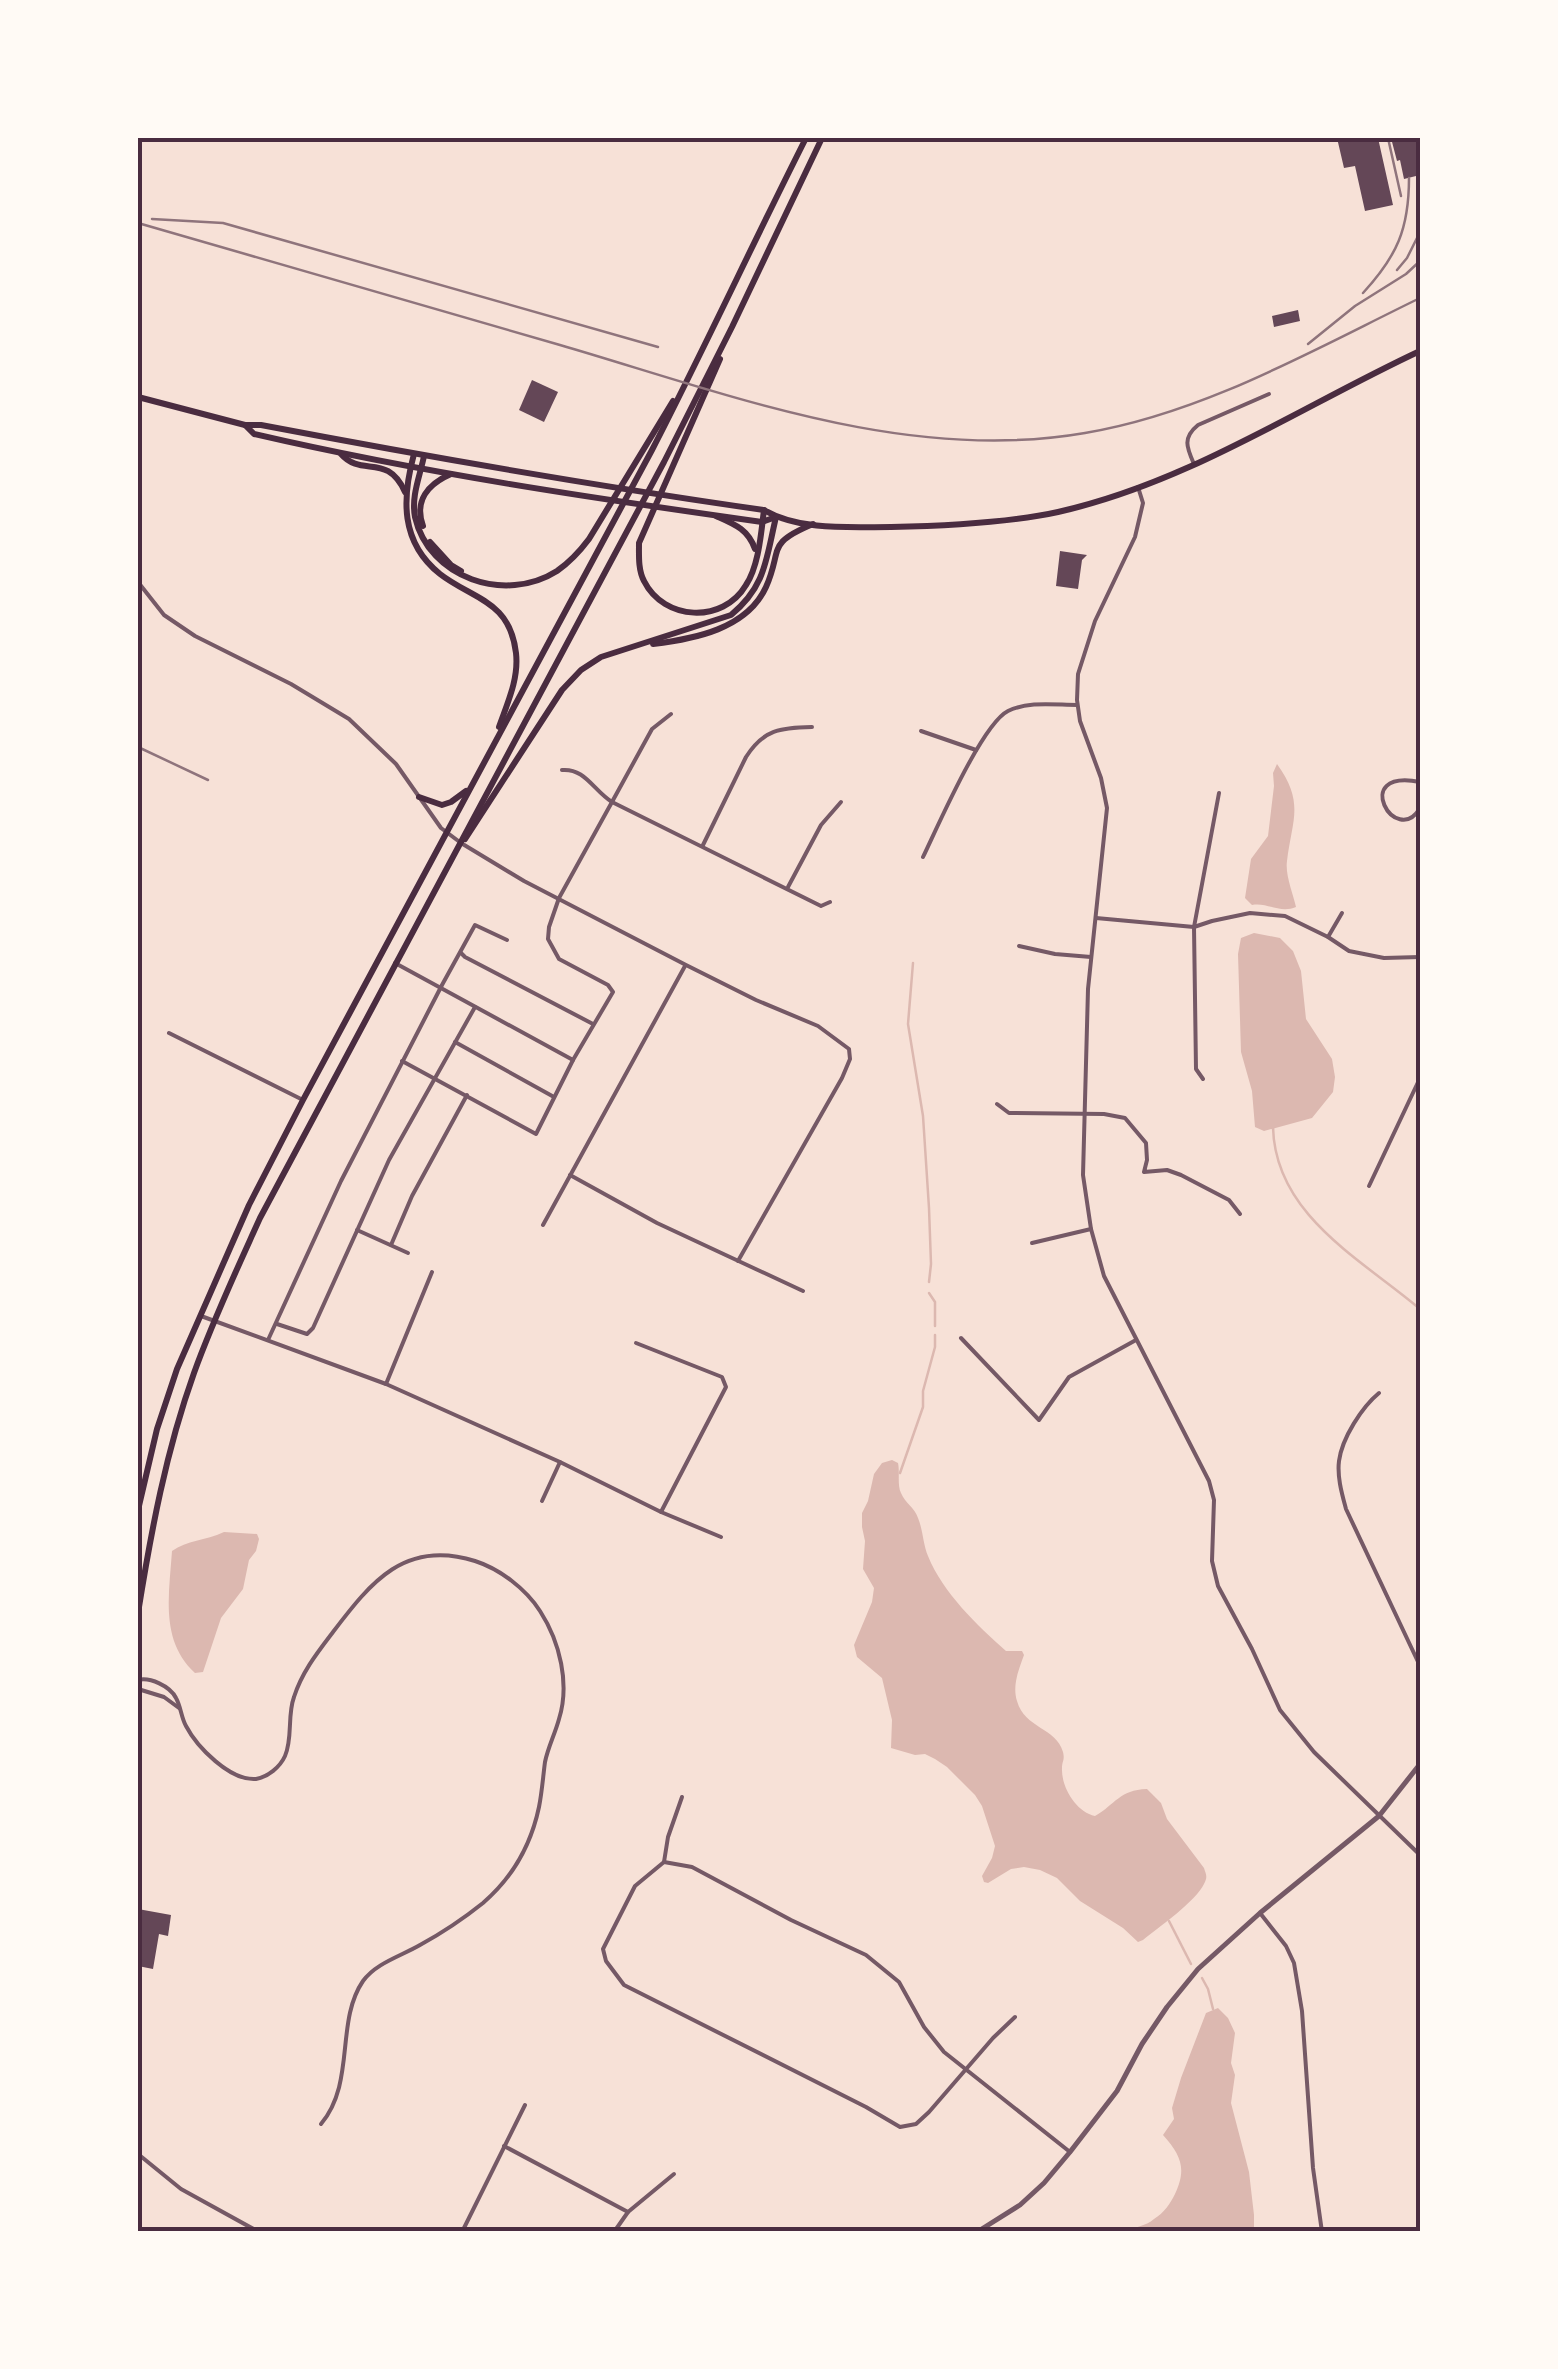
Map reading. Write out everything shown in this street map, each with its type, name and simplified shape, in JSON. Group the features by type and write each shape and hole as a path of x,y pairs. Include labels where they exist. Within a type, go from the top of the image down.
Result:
{"main road":[{"path":"138,1510 157,1428 177,1369 249,1205 702,353 806,138"},
{"path":"138,1613 155,1511 174,1434 214,1322 260,1218 664,462 822,138"},
{"path":"732,327 716,372 639,543 644,581 657,599 682,612 704,614 721,608 747,585 764,510"},
{"path":"138,397 245,425 764,510 776,517 813,524 928,526 1056,512 1118,496 1194,464 1420,350"},
{"path":"424,456 413,499 415,518 434,556 450,571 479,582 523,584 555,572 575,558 590,539 702,353"},
{"path":"245,425 254,434 422,470 716,516 762,522 776,517"},
{"path":"341,454 348,462 389,470 399,478 405,493 408,524 426,560 442,575 494,607 510,633 516,650 516,670 494,744"},
{"path":"405,493 414,454"},
{"path":"451,474 425,492 420,519 437,552 479,582"},
{"path":"716,516 744,530 756,555"},
{"path":"461,844 562,690 581,670 600,657 731,615 748,601 759,584 776,517"},
{"path":"632,646 681,641 726,626 745,615 766,586 774,554 781,544 790,534 813,524"},
{"path":"419,796 442,805 464,794 474,783"}],"street":[{"path":"1194,464 1186,447 1190,432 1269,394"},
{"path":"1138,487 1144,503 1136,532 1080,663 1077,705 1107,808 1090,957 1083,1175 1091,1229 1104,1276 1209,1481 1214,1500 1212,1561 1218,1586 1280,1710 1314,1752 1420,1854"},
{"path":"138,582 164,615 194,636 291,684 349,719 396,764 441,828 461,844 524,882 686,965 818,1026 848,1048 850,1060 842,1078 738,1261"},
{"path":"923,856 993,722 1011,709 1032,704 1077,705"},
{"path":"402,1060 536,1134 613,992 608,985 559,959 551,947 549,927 558,898 652,728 671,714"},
{"path":"703,846 754,744 784,728 812,727"},
{"path":"920,731 976,750"},
{"path":"562,770 580,773 612,802 821,906 830,902"},
{"path":"1420,782 1396,780 1382,795 1388,814 1400,819 1411,819 1420,808"},
{"path":"1202,1079 1196,1069 1194,928 1218,793"},
{"path":"787,889 821,825 840,802"},
{"path":"1096,918 1194,928 1250,912 1285,916 1349,951 1384,958 1420,957"},
{"path":"1328,937 1342,913"},
{"path":"268,1340 340,1181 475,926 507,940"},
{"path":"1019,946 1090,957"},
{"path":"461,953 594,1024"},
{"path":"395,963 573,1060"},
{"path":"543,1225 686,965"},
{"path":"276,1324 307,1334 313,1328 388,1160 475,1007"},
{"path":"169,1033 303,1100"},
{"path":"455,1042 554,1097"},
{"path":"1368,1186 1420,1078"},
{"path":"391,1246 412,1196 466,1095"},
{"path":"997,1104 1009,1113 1104,1114 1125,1118 1146,1142 1144,1172 1167,1170 1182,1175 1230,1200 1240,1214"},
{"path":"570,1174 657,1223 803,1291"},
{"path":"1032,1243 1091,1229"},
{"path":"357,1230 408,1253"},
{"path":"386,1384 432,1272"},
{"path":"200,1316 386,1384 721,1537"},
{"path":"961,1338 1039,1420 1069,1376 1136,1340"},
{"path":"636,1342 722,1377 726,1387 660,1512"},
{"path":"1379,1393 1364,1405 1339,1459 1340,1482 1346,1509 1420,1666"},
{"path":"542,1501 560,1462"},
{"path":"138,1680 145,1678 166,1687 176,1696 191,1734 222,1766 256,1779 267,1775 284,1759 292,1702 301,1677 321,1647 362,1594 380,1576 406,1561 431,1555 476,1561 505,1577 530,1598 555,1642 563,1674 563,1707 548,1751 539,1809 527,1844 508,1877 484,1902 364,1979 354,2000 336,2101 321,2124"},
{"path":"138,1688 164,1697 179,1708"},
{"path":"977,2232 1020,2205 1044,2183 1117,2091 1142,2044 1198,1969 1378,1816 1420,1764"},
{"path":"682,1797 664,1862 635,1886 603,1949 606,1962 624,1985 900,2127 916,2124 929,2112 1015,2017"},
{"path":"664,1862 692,1867 790,1920 866,1955 899,1982 924,2027 944,2052 1070,2152"},
{"path":"1260,1913 1294,1963 1322,2232"},
{"path":"462,2232 525,2106"},
{"path":"503,2146 628,2212"},
{"path":"138,2154 180,2189 260,2232"},
{"path":"614,2232 628,2212 674,2174"},
{"path":"1407,2232 1420,2230"}],"shaded area":[{"path":"1277,764 1294,801 1287,866 1296,907 1284,909 1252,905 1245,898 1251,859 1268,836"},
{"path":"1254,933 1280,938 1293,951 1301,971 1306,1019 1332,1059 1335,1077 1333,1092 1312,1118 1264,1131 1255,1127 1252,1091 1241,1052 1238,954 1241,938"},
{"path":"882,1463 898,1463 900,1490 917,1514 928,1556 942,1583 1006,1651 1022,1651 1017,1701 1027,1717 1059,1744 1064,1755 1062,1775 1071,1798 1095,1816 1124,1795 1147,1789 1161,1803 1167,1819 1204,1868 1206,1879 1200,1891 1143,1940 1138,1942 1080,1901 1057,1878 1040,1870 1011,1869 984,1882 982,1876 995,1846 975,1795 935,1759 891,1748 892,1720 882,1678 857,1657 854,1645 874,1588 863,1569 862,1513 874,1474"},
{"path":"224,1532 257,1534 259,1539 249,1560 243,1589 221,1618 203,1672 195,1673 176,1647 172,1632 172,1551"},
{"path":"1218,2008 1235,2033 1231,2103 1249,2172 1254,2231 1123,2231 1158,2217 1175,2194 1181,2177 1180,2163 1163,2135 1174,2119 1172,2108 1181,2078 1206,2013"}],"building":[{"path":"1337,138 1378,138 1393,205 1365,211 1355,166 1344,168"},
{"path":"1391,138 1416,138 1420,175 1404,179"},
{"path":"1298,310 1300,321 1274,327 1272,316"},
{"path":"532,380 558,392 544,422 519,410"},
{"path":"1060,551 1087,555 1082,560 1078,589 1056,586"},
{"path":"138,1909 171,1915 168,1936 159,1934 153,1969 138,1966"}],"waterway":[{"path":"913,963 908,1024 923,1116 929,1282"},
{"path":"1273,1127 1277,1158 1305,1210 1348,1253 1420,1309"},
{"path":"929,1293 935,1302 935,1326"},
{"path":"900,1473 923,1407 935,1335"},
{"path":"1169,1921 1191,1964"},
{"path":"1202,1978 1213,2009"}],"railway":[{"path":"1388,138 1401,196"},
{"path":"1363,293 1385,267 1399,241 1407,212 1409,178"},
{"path":"152,219 223,223 658,347"},
{"path":"138,223 753,403 885,432 952,439 1018,440 1129,424 1257,378 1420,298"},
{"path":"1397,270 1420,232"},
{"path":"1308,344 1420,261"},
{"path":"138,747 208,780"}]}
